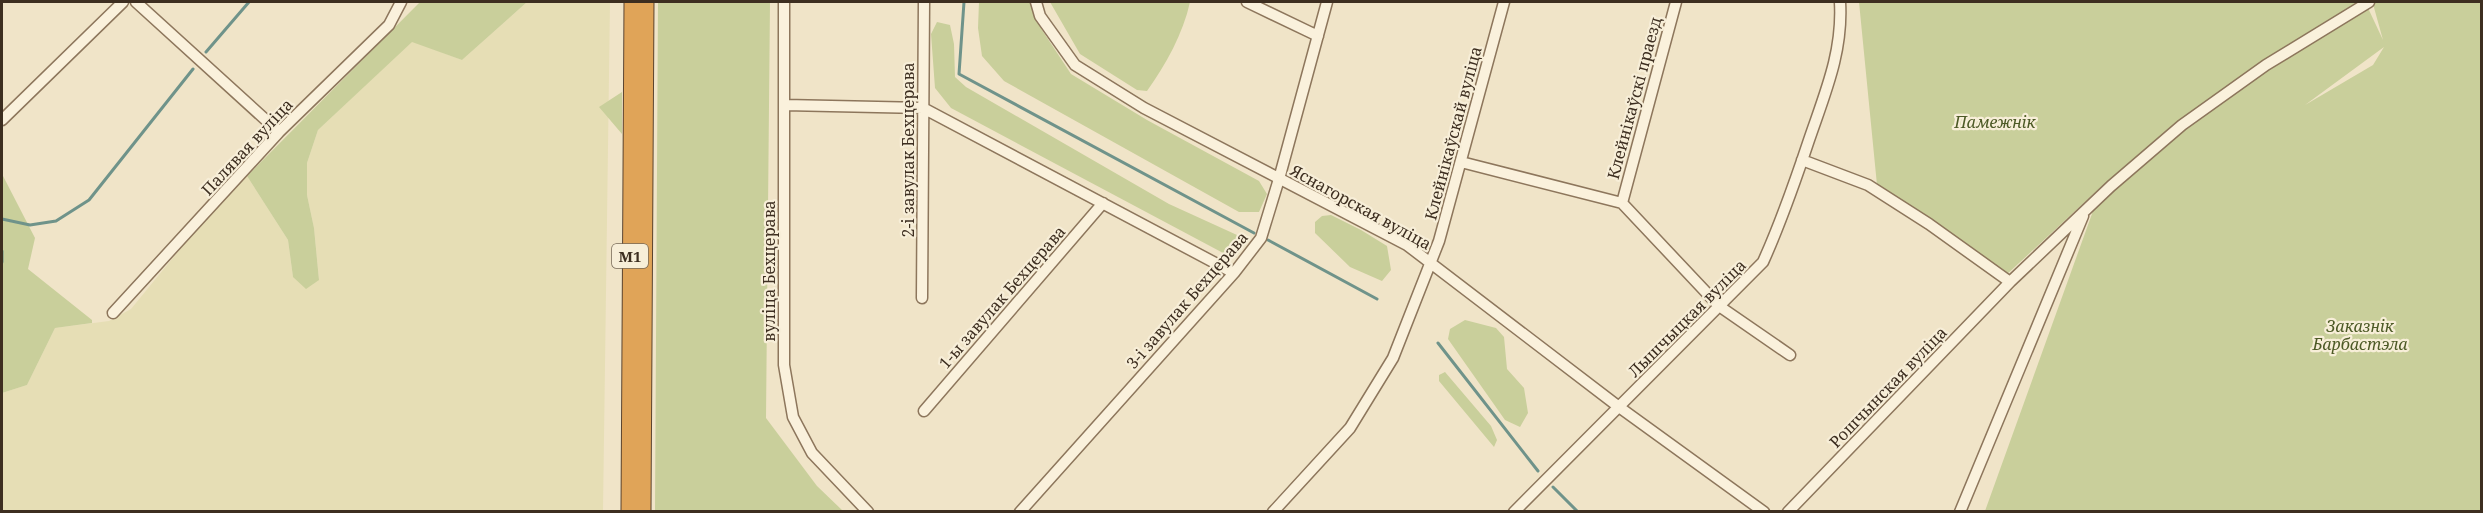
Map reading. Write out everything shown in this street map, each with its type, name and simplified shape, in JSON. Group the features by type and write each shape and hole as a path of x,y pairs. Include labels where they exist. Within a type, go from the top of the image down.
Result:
{"highway":[{"name":"М1","path":"629,512 632,2"},
{"name":"М1","path":"643,512 646,2"}],"street":[{"path":"2,120 123,2"},
{"path":"136,2 279,132"},
{"name":"Палявая вуліца","path":"113,313 279,132 389,25 401,2"},
{"name":"вуліца Бехцерава","path":"784,2 784,365 793,417 812,453 868,512"},
{"name":"2-і завулак Бехцерава","path":"922,298 924,2"},
{"name":"Яснагорская вуліца","path":"1036,2 1040,16 1075,65 1144,108 1407,245 1619,407 1764,512"},
{"path":"1247,2 1318,36"},
{"name":"3-і завулак Бехцерава","path":"1020,512 1234,273 1261,238 1327,2"},
{"name":"Клейнікаўскай вуліца","path":"1273,512 1350,428 1393,358 1431,262 1461,162 1504,2"},
{"name":"Клейнікаўскі праезд","path":"1622,203 1676,2"},
{"name":"Лышчыцкая вуліца","path":"1514,512 1763,262 1779,228 1835,65 1842,28 1840,2"},
{"name":"Рошчынская вуліца","path":"1788,512 2010,282 2085,210 2182,125 2266,65 2369,2"},
{"path":"785,105 923,108 1234,273"},
{"path":"1802,160 1869,185 1929,224 2010,282"},
{"path":"1461,162 1622,203 1719,306 1790,355"},
{"name":"1-ы завулак Бехцерава","path":"924,411 1103,204"},
{"path":"1960,512 2085,210"}],"shaded area":[{"path":"527,2 610,2 603,511 2,512 2,393 27,385 55,328 109,321 131,309 181,248 247,176 288,240 293,277 319,279 314,228 307,195 307,163 318,130 412,41 462,60"}],"green space":[{"path":"420,2 527,2 462,60 412,42 318,130 307,163 307,195 314,228 319,280 306,289 293,277 288,240 247,176"},
{"path":"658,2 770,2 766,418 817,486 843,511 655,511"},
{"path":"979,2 1031,2 1042,30 1071,74 1147,120 1259,181 1267,194 1259,212 1239,212 1004,81 982,56 978,28"},
{"path":"1050,2 1190,2 1173,48 1147,91 1137,90 1080,54"},
{"path":"1859,2 2363,2 2383,40 2373,4 2378,2 2481,2 2481,511 1985,511 2102,186 2005,276 1877,185","holes":["2384,47 2373,65 2305,105"]},
{"path":"937,22 950,25 954,44 955,77 966,87 1169,204 1237,235 1245,243 1238,254 1225,254 951,108 935,88 931,34"},
{"path":"622,92 622,134 599,107"},
{"path":"2,174 35,238 28,269 92,320 92,323 55,328 27,385 2,393"},
{"path":"1331,215 1387,246 1391,270 1382,281 1350,267 1315,233 1315,222 1322,216"},
{"path":"1465,320 1496,328 1504,337 1507,369 1524,388 1528,413 1520,427 1505,420 1448,339 1450,329"},
{"path":"1445,372 1491,426 1497,440 1494,447 1439,381 1439,375"}],"waterway":[{"path":"206,52 249,2"},
{"path":"964,2 959,74 1254,233"},
{"path":"2,219 30,225 56,221 89,200 193,69"},
{"path":"1268,240 1377,299"},
{"path":"2,251 2,262"},
{"path":"1438,343 1538,471"},
{"path":"1553,487 1578,512"}],"park label":[{"name":"Памежнік","path":"1995,122"},
{"name":"Заказнік Барбастэла","path":"2360,335"}]}
